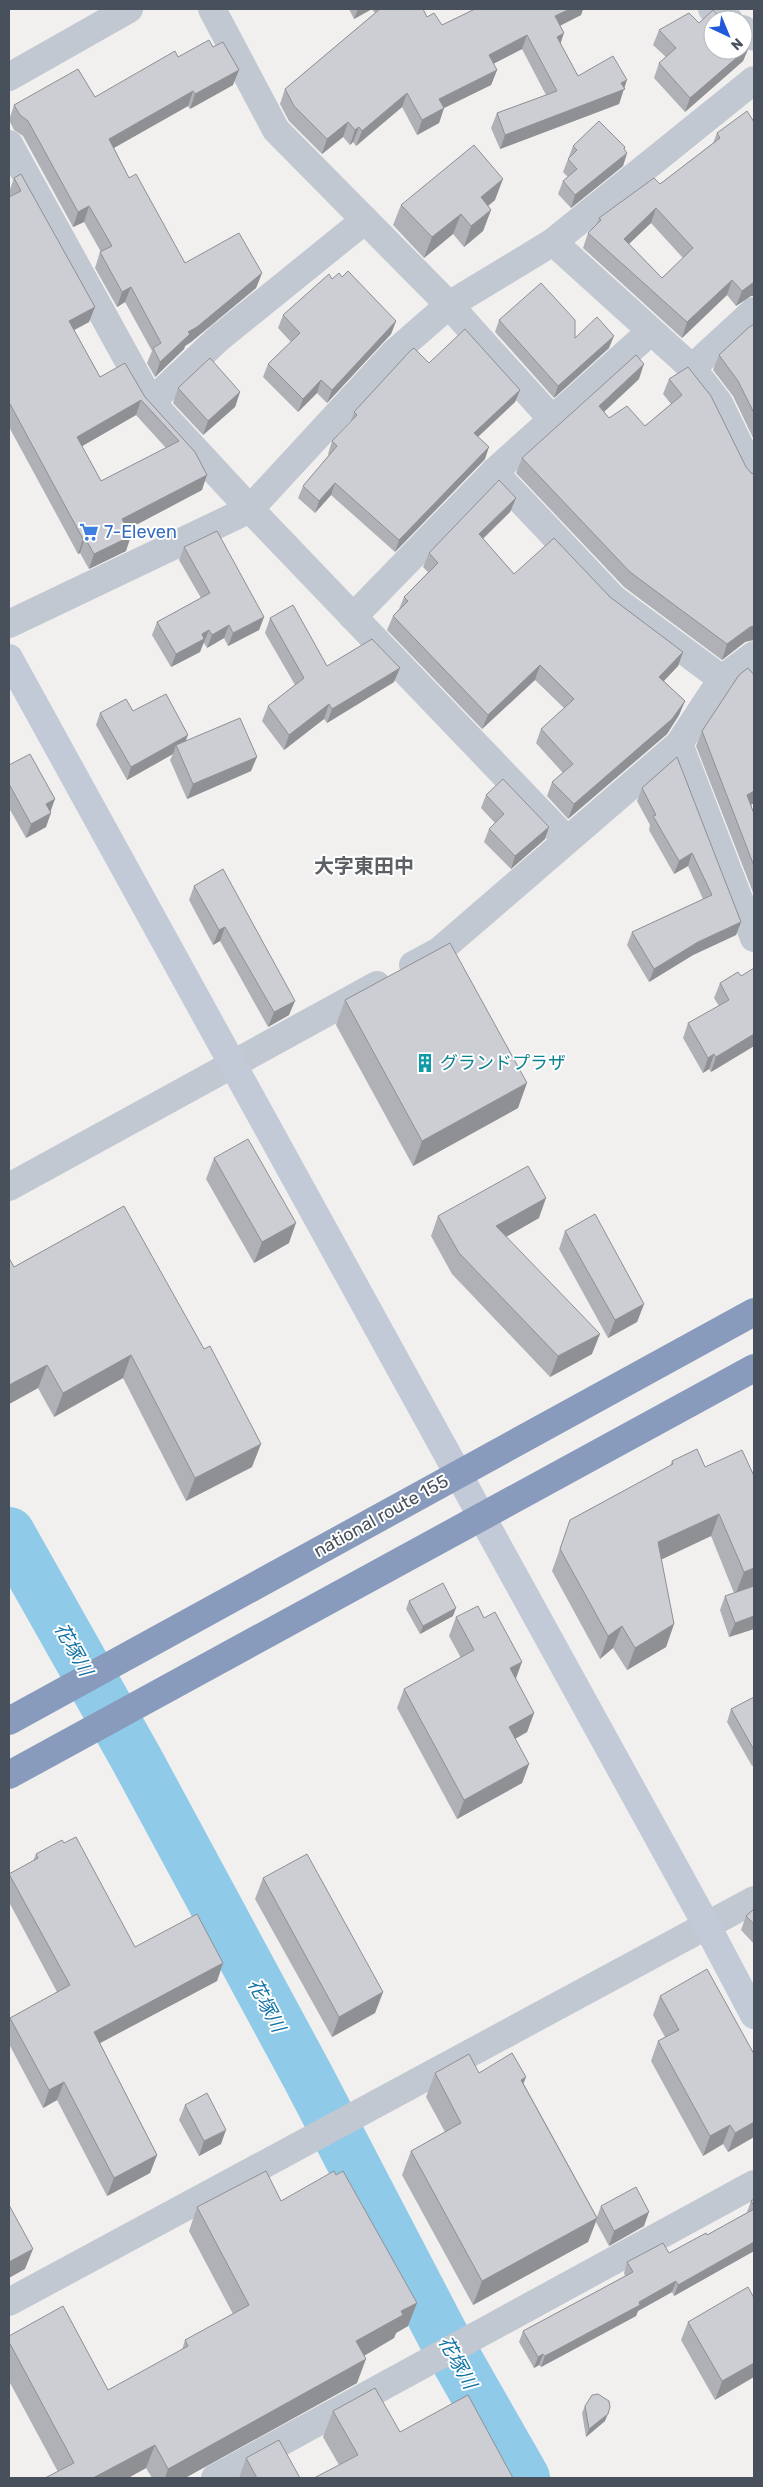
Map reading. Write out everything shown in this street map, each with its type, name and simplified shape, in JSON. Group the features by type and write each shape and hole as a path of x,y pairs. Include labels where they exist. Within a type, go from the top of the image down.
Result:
{"highway":[{"name":"national route 155","path":"9,1721 754,1312"},
{"path":"9,1775 754,1368"}],"street":[{"path":"9,77 129,9"},
{"path":"212,9 276,130 449,305 552,419"},
{"path":"9,624 250,509 394,352 449,305 553,242 754,80"},
{"path":"9,144 151,402 250,509 566,840"},
{"path":"151,402 219,338 365,220"},
{"path":"553,242 650,332 692,368 720,403 754,476"},
{"path":"692,368 754,311"},
{"path":"353,617 494,472 650,332"},
{"path":"494,472 614,599 722,679"},
{"path":"9,1187 233,1066 439,951 679,744 722,679 754,654"},
{"path":"9,658 708,1926 754,2015"},
{"path":"679,744 754,938"},
{"path":"9,2302 754,1900"},
{"path":"215,2478 754,2184"}],"building":[{"path":"380,9 423,9 427,17 434,13 442,25 475,9 570,9 555,16 564,33 557,37 578,76 613,56 627,80 621,83 625,89 505,135 497,113 557,91 527,35 489,55 497,70 439,99 444,108 422,120 407,93 362,131 359,127 355,130 348,122 327,139 294,106 285,89"},
{"path":"689,13 699,23 703,19 703,60 734,60 690,98 659,63 676,48 659,30"},
{"path":"209,40 213,47 223,42 239,70 195,94 193,91 109,139 129,178 136,174 185,263 239,233 262,273 197,327 188,332 190,334 160,362 153,348 161,343 131,287 122,292 100,252 112,246 89,206 78,212 28,121 20,115 14,105 78,69 95,97 175,51 178,57"},
{"path":"747,111 754,122 754,282 742,291 732,280 687,322 588,233 601,220 599,218 654,178 660,184 720,138 717,133","holes":["656,208 693,248 662,278 624,239"]},
{"path":"599,121 625,147 624,149 627,153 575,195 563,181 577,169 568,159 577,150 573,146"},
{"path":"474,145 503,179 481,197 491,210 471,226 461,214 432,237 401,205"},
{"path":"21,174 95,307 69,321 100,377 125,363 145,397 195,452 207,475 122,519 131,536 94,554 85,538 83,539 9,404 9,197 21,191 14,178","holes":["141,400 179,441 101,481 77,437"]},
{"path":"348,271 396,321 332,390 321,380 303,399 268,364 300,333 283,315 329,274 332,279 339,273 342,277"},
{"path":"541,283 575,320 575,338 597,317 614,336 558,386 499,320"},
{"path":"754,324 754,413 738,381 719,355"},
{"path":"465,329 520,390 474,433 489,447 399,540 335,483 319,501 303,486 337,446 332,441 357,415 354,412 414,348 429,363"},
{"path":"636,355 644,364 599,406 609,418 627,406 645,426 682,395 669,379 688,367 711,396 746,467 754,474 754,626 727,644 630,572 522,458"},
{"path":"210,358 240,392 208,421 178,388"},
{"path":"499,480 516,498 479,534 514,574 554,538 610,597 683,652 659,677 685,701 672,719 574,804 552,782 573,764 541,729 574,699 540,665 488,715 393,616 408,601 404,597 438,563 429,553"},
{"path":"217,531 264,617 233,633 229,625 212,635 209,630 202,634 204,639 176,654 157,622 210,593 184,547"},
{"path":"293,605 327,666 372,639 400,668 332,709 329,704 289,735 268,706 304,678 270,618"},
{"path":"748,668 754,675 754,791 747,795 754,814 754,866 702,731 739,675"},
{"path":"166,694 188,735 131,767 100,713 126,699 133,711"},
{"path":"240,718 257,757 193,784 176,745"},
{"path":"30,754 55,799 46,804 51,813 31,824 9,784 9,765"},
{"path":"677,757 741,922 698,942 654,969 632,932 712,895 692,853 679,861 653,816 656,815 642,788"},
{"path":"503,779 549,827 515,856 489,829 504,814 486,795"},
{"path":"223,869 295,1001 274,1012 225,927 219,930 194,886"},
{"name":"グランドプラザ","path":"450,943 527,1083 422,1141 345,1000"},
{"path":"754,968 754,1034 716,1057 714,1054 708,1058 688,1023 729,1000 720,983 738,972 741,976"},
{"path":"248,1139 296,1223 262,1242 214,1158"},
{"path":"528,1166 546,1198 496,1226 600,1334 558,1356 459,1253 438,1216"},
{"path":"124,1206 204,1349 210,1346 261,1444 195,1478 131,1355 63,1393 47,1365 9,1385 9,1258 14,1267"},
{"path":"595,1214 644,1304 615,1320 565,1231"},
{"path":"697,1449 705,1467 742,1450 754,1476 754,1568 744,1572 719,1514 658,1542 674,1624 635,1648 622,1626 608,1636 560,1549 570,1520 673,1464 672,1461"},
{"path":"443,1583 456,1608 423,1626 409,1601"},
{"path":"754,1586 754,1616 735,1623 725,1596"},
{"path":"478,1606 484,1618 495,1612 522,1662 510,1668 534,1713 509,1727 529,1764 464,1800 404,1689 474,1650 456,1617"},
{"path":"754,1697 754,1750 731,1709"},
{"path":"76,1837 135,1947 197,1914 223,1963 94,2032 157,2155 114,2178 64,2082 49,2090 10,2018 70,1985 9,1874 38,1858 36,1854 62,1840 64,1843"},
{"path":"307,1854 383,1992 339,2017 263,1878"},
{"path":"754,1909 754,1924 746,1916"},
{"path":"707,1969 754,2054 754,2122 735,2133 730,2125 710,2136 658,2041 679,2030 660,1996"},
{"path":"512,2053 526,2077 521,2080 597,2218 482,2281 411,2151 461,2123 435,2073 469,2054 479,2073"},
{"path":"207,2093 226,2130 204,2141 185,2105"},
{"path":"266,2171 281,2201 334,2171 336,2175 343,2171 417,2303 401,2311 403,2315 356,2341 366,2359 168,2469 155,2445 93,2478 45,2478 74,2463 9,2342 9,2336 63,2306 108,2390 188,2346 185,2340 249,2305 197,2207"},
{"path":"636,2187 649,2212 614,2231 601,2206"},
{"path":"9,2205 33,2249 9,2262"},
{"path":"754,2209 754,2242 678,2285 676,2281 639,2302 640,2305 545,2356 543,2354 538,2357 523,2331 633,2272 627,2262 663,2243 669,2253"},
{"path":"748,2287 754,2298 754,2363 722,2381 688,2322"},
{"path":"375,2388 400,2432 468,2395 513,2478 314,2478 358,2455 333,2411"},
{"path":"598,2394 609,2401 610,2407 608,2414 589,2429 585,2406 592,2395"},
{"path":"279,2440 300,2478 257,2478 246,2458"}],"waterway":[{"name":"花塚川","path":"9,1533 137,1760 308,2077 443,2336 524,2478"}],"place":[{"name":"7-Eleven","path":"89,532"},
{"name":"グランドプラザ","path":"425,1063"}],"district":[{"name":"大字東田中","path":"364,866"}]}
